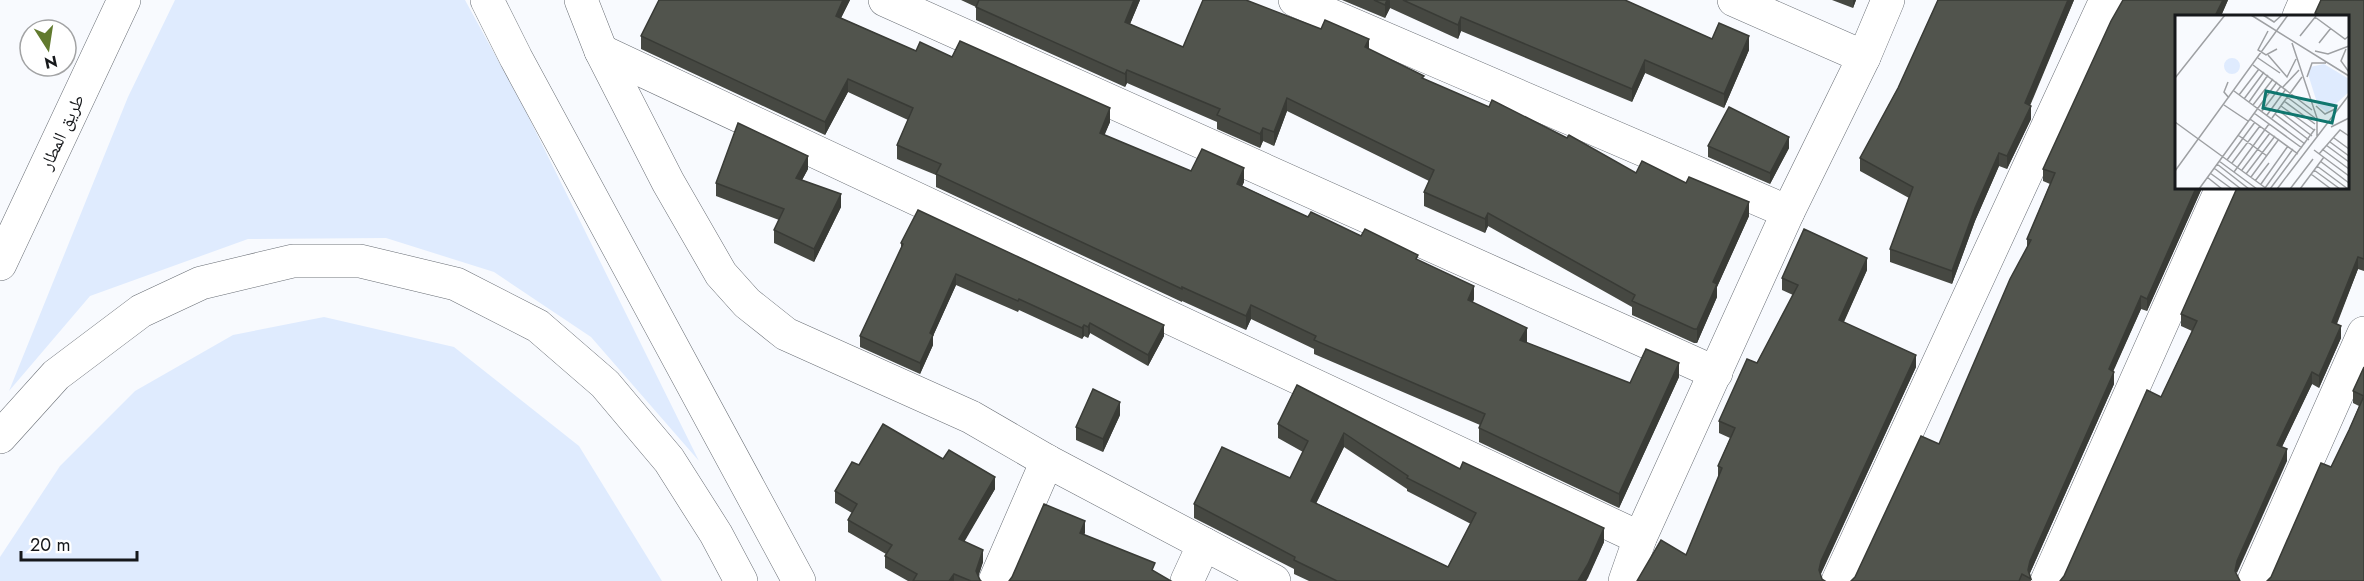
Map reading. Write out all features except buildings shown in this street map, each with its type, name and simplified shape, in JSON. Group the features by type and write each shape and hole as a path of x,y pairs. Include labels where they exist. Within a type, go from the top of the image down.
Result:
{"main road":[{"name":"طريق المطار","path":"0,264 123,0"},
{"path":"487,0 516,58 799,581"},
{"path":"581,0 601,51 668,182 721,273 747,303 786,334 971,417 1047,461 1274,581"},
{"path":"885,0 1716,373"},
{"path":"1295,0 1788,212"},
{"path":"1734,0 1864,57"},
{"path":"1624,581 1640,538 1788,212 1864,57 1888,0"},
{"path":"1838,581 2106,0"},
{"path":"2299,15 2306,0"},
{"path":"601,51 1640,538"},
{"path":"2047,581 2222,189"},
{"path":"0,437 56,375 141,311 201,284 293,261 360,261 456,284 538,326 605,384 669,460 716,534 741,581"},
{"path":"2254,581 2364,333"},
{"path":"995,581 1047,461"},
{"path":"1186,581 1203,544"}],"shaded area":[{"path":"175,0 465,0 524,108 699,461 591,337 494,272 386,238 248,239 90,296 9,391 128,97"},
{"path":"324,317 454,347 579,446 662,581 0,581 0,557 60,466 135,391 233,335"}]}
